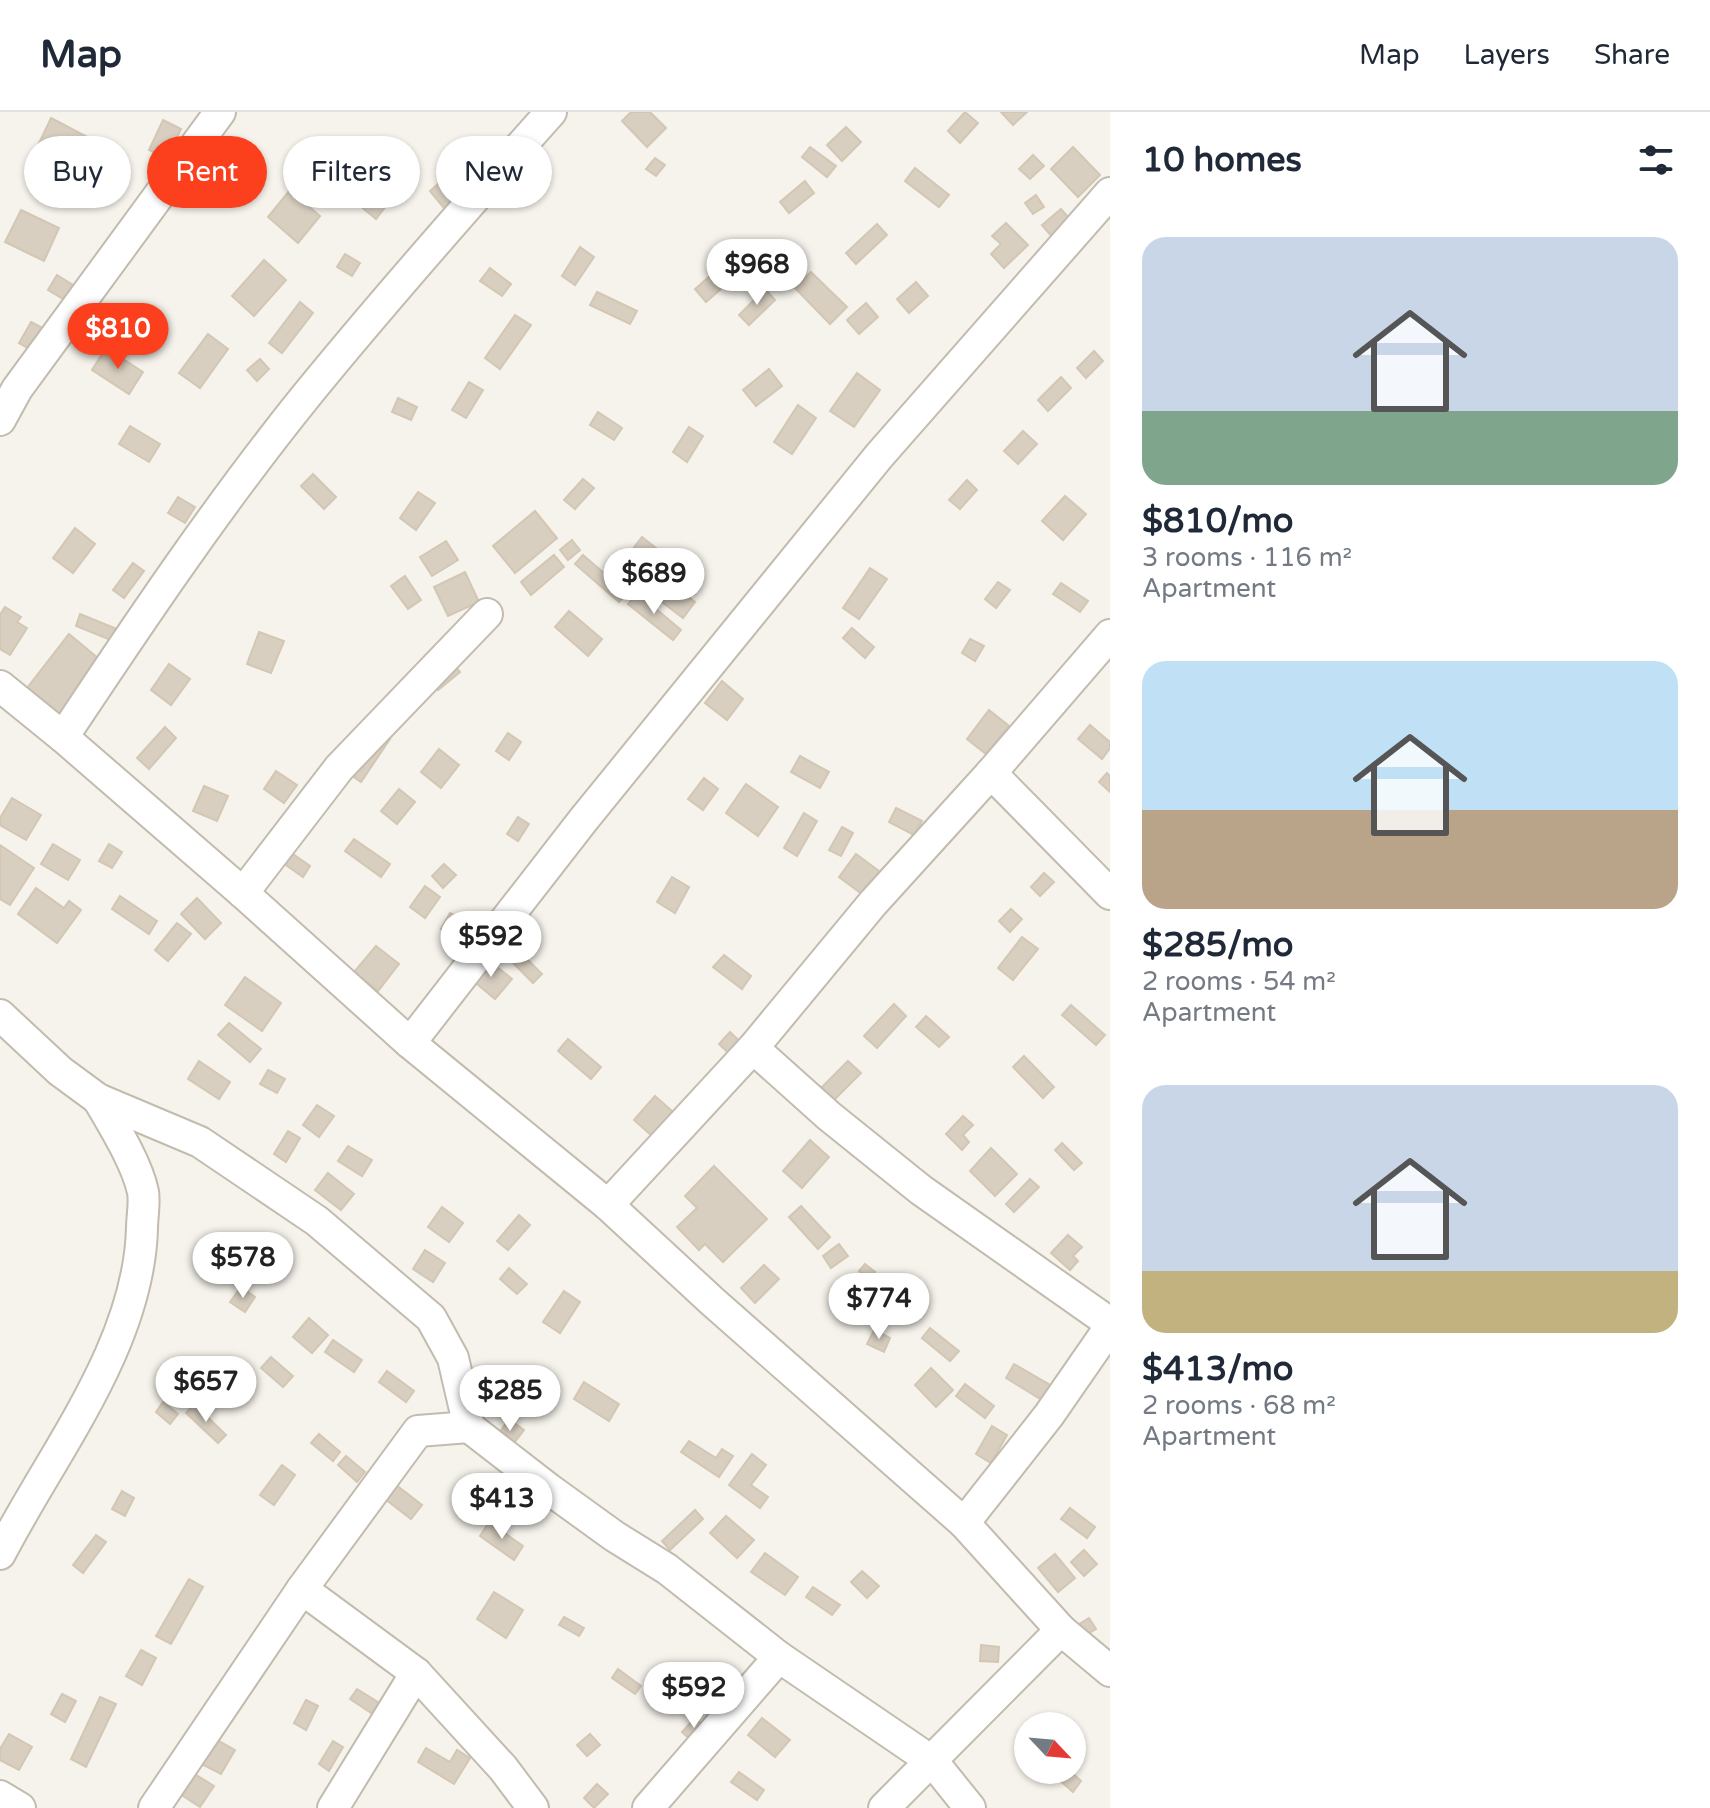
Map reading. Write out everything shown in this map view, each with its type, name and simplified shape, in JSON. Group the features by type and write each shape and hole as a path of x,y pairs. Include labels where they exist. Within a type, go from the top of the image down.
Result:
{"street":[{"path":"0,420 17,389 220,112"},
{"path":"63,737 166,583 304,398 447,228 551,112"},
{"path":"410,1043 584,819 879,456 1110,193"},
{"path":"243,893 339,768 487,614"},
{"path":"608,1205 753,1048 873,903 1110,635"},
{"path":"0,686 243,893 410,1043 608,1205 725,1313 964,1523 1061,1630 1110,1671"},
{"path":"991,773 1110,894"},
{"path":"0,1015 60,1071 98,1099 200,1142 317,1221 431,1318 453,1358 469,1427 562,1499 667,1569 779,1657 933,1762 970,1808"},
{"path":"753,1048 829,1116 921,1190 1110,1325 1049,1415 964,1523"},
{"path":"0,1554 95,1384 125,1320 141,1251 143,1193 122,1141 98,1099"},
{"path":"154,1808 302,1589 418,1431 469,1427"},
{"path":"302,1589 416,1673 503,1768 533,1808"},
{"path":"884,1808 1061,1630"},
{"path":"648,1808 779,1657"},
{"path":"340,1805 416,1673"},
{"path":"0,1796 20,1808"}],"building":[{"path":"631,112 650,112 666,128 647,147 622,121"},
{"path":"965,112 978,123 960,143 948,131"},
{"path":"1001,112 1027,112 1013,125"},
{"path":"51,118 85,136 42,136"},
{"path":"163,120 181,129 178,136 156,136"},
{"path":"846,127 861,142 842,161 827,145"},
{"path":"810,147 836,166 827,177 802,157"},
{"path":"1073,147 1100,175 1078,197 1051,169"},
{"path":"1033,155 1044,166 1030,179 1019,169"},
{"path":"655,158 665,165 656,176 646,169"},
{"path":"915,168 949,195 939,207 905,181"},
{"path":"805,181 814,193 789,213 780,202"},
{"path":"1036,195 1044,207 1033,214 1025,203"},
{"path":"283,199 283,208 311,208 320,216 298,243 268,217"},
{"path":"363,208 384,208 376,219"},
{"path":"1061,209 1073,223 1054,239 1042,225"},
{"path":"21,210 59,228 44,261 5,242"},
{"path":"1006,223 1028,245 1004,268 991,254 1001,244 992,236"},
{"path":"877,224 887,235 856,264 846,253"},
{"path":"580,247 594,257 575,285 562,276"},
{"path":"748,247 760,259 740,280 727,268"},
{"path":"345,254 360,263 352,276 337,267"},
{"path":"264,260 286,280 254,316 232,296"},
{"path":"490,268 511,284 502,296 480,281"},
{"path":"811,272 847,307 830,324 795,288"},
{"path":"57,275 83,291 75,306 48,290"},
{"path":"710,276 721,289 706,302 695,289"},
{"path":"916,282 928,296 909,313 897,299"},
{"path":"765,289 775,300 749,325 739,315"},
{"path":"597,292 637,311 630,324 590,305"},
{"path":"300,302 313,313 282,353 269,343"},
{"path":"866,303 878,317 859,334 847,320"},
{"path":"515,315 531,325 500,369 485,358"},
{"path":"31,322 48,331 37,353 19,343"},
{"path":"208,334 228,349 200,388 179,373"},
{"path":"106,348 143,372 129,394 92,370"},
{"path":"1094,351 1103,361 1086,378 1077,368"},
{"path":"260,359 269,369 257,381 247,370"},
{"path":"769,369 782,386 756,406 743,390"},
{"path":"857,373 880,390 854,427 830,411"},
{"path":"1061,377 1071,388 1048,411 1038,400"},
{"path":"469,382 483,390 466,418 452,410"},
{"path":"398,398 417,407 411,420 392,412"},
{"path":"798,405 816,418 792,454 774,442"},
{"path":"598,412 622,428 614,440 590,425"},
{"path":"130,426 160,444 149,462 119,444"},
{"path":"689,427 703,436 687,462 673,452"},
{"path":"1023,431 1037,444 1018,464 1004,451"},
{"path":"313,474 336,497 324,509 301,486"},
{"path":"583,479 594,488 575,509 564,500"},
{"path":"967,480 977,490 960,509 949,500"},
{"path":"418,492 435,503 416,530 400,518"},
{"path":"1065,496 1086,514 1063,540 1042,521"},
{"path":"178,497 195,507 185,523 168,513"},
{"path":"535,511 557,538 515,573 493,546"},
{"path":"75,528 95,544 73,573 53,558"},
{"path":"642,537 666,556 645,584 620,566"},
{"path":"572,540 580,550 568,560 560,550"},
{"path":"446,541 458,560 432,576 420,557"},
{"path":"554,555 564,567 531,595 521,582"},
{"path":"583,555 627,593 619,602 575,564"},
{"path":"133,563 144,571 124,598 113,590"},
{"path":"870,568 887,579 859,619 843,608"},
{"path":"465,572 479,602 448,616 434,587"},
{"path":"405,576 421,600 408,609 391,586"},
{"path":"998,582 1010,590 996,608 985,599"},
{"path":"1061,583 1088,601 1080,612 1053,594"},
{"path":"674,586 695,602 683,618 662,602"},
{"path":"637,593 681,630 673,640 628,604"},
{"path":"5,607 21,617 17,622 27,628 10,655 0,649 0,615"},
{"path":"569,611 602,639 588,656 555,627"},
{"path":"80,614 117,629 113,641 76,626"},
{"path":"852,628 874,647 865,658 843,638"},
{"path":"259,632 284,641 271,673 247,664"},
{"path":"69,634 105,664 63,717 27,688"},
{"path":"970,639 984,646 975,661 962,653"},
{"path":"451,661 460,672 438,690 429,679"},
{"path":"169,664 190,679 171,705 151,690"},
{"path":"722,681 743,699 727,720 705,703"},
{"path":"989,710 1009,726 986,754 967,739"},
{"path":"1090,725 1110,742 1110,748 1102,759 1078,739"},
{"path":"165,727 176,738 149,769 137,758"},
{"path":"377,730 390,739 361,782 348,773"},
{"path":"508,733 521,742 509,760 496,751"},
{"path":"439,749 459,765 441,788 421,772"},
{"path":"800,756 829,772 820,788 791,772"},
{"path":"276,771 297,785 284,803 264,789"},
{"path":"1107,773 1110,776 1110,792 1099,782"},
{"path":"704,778 718,789 703,810 688,799"},
{"path":"746,784 778,807 758,836 726,813"},
{"path":"204,786 228,796 217,821 193,811"},
{"path":"399,789 415,802 397,824 381,811"},
{"path":"12,798 41,815 26,840 0,825 0,818"},
{"path":"896,808 922,821 914,835 889,822"},
{"path":"804,813 817,821 797,856 784,848"},
{"path":"518,817 529,824 518,841 507,834"},
{"path":"842,827 853,833 841,856 829,850"},
{"path":"354,839 390,864 381,877 345,851"},
{"path":"53,844 80,860 68,880 41,864"},
{"path":"109,844 122,852 112,868 99,861"},
{"path":"0,845 34,868 10,905 0,899"},
{"path":"283,847 310,866 303,877 276,858"},
{"path":"856,854 883,874 866,897 839,877"},
{"path":"444,864 456,875 443,888 432,876"},
{"path":"1044,873 1054,882 1040,896 1031,887"},
{"path":"672,877 689,887 675,913 657,902"},
{"path":"425,886 440,897 425,918 410,907"},
{"path":"36,888 64,908 69,901 81,910 57,943 18,914"},
{"path":"120,896 157,921 149,934 112,909"},
{"path":"197,898 221,923 205,939 181,914"},
{"path":"1011,909 1022,919 1010,932 999,921"},
{"path":"450,913 472,925 463,941 441,929"},
{"path":"177,923 191,934 168,961 155,950"},
{"path":"1022,937 1038,949 1013,980 998,968"},
{"path":"376,946 399,964 378,991 354,972"},
{"path":"523,955 542,974 533,983 514,964"},
{"path":"724,955 751,976 742,989 713,967"},
{"path":"486,958 512,979 495,999 470,978"},
{"path":"245,977 281,1003 262,1031 225,1005"},
{"path":"894,1004 906,1016 877,1048 864,1036"},
{"path":"1071,1005 1105,1035 1096,1045 1062,1015"},
{"path":"926,1016 949,1037 939,1047 916,1027"},
{"path":"229,1023 261,1049 250,1062 218,1035"},
{"path":"730,1032 750,1051 739,1063 719,1044"},
{"path":"568,1039 601,1067 591,1079 558,1051"},
{"path":"1024,1056 1054,1087 1043,1098 1013,1067"},
{"path":"199,1061 230,1082 219,1099 188,1079"},
{"path":"848,1061 861,1073 833,1101 821,1088"},
{"path":"268,1070 285,1079 277,1093 260,1084"},
{"path":"655,1096 681,1119 660,1143 634,1120"},
{"path":"317,1105 334,1116 319,1137 303,1125"},
{"path":"963,1116 973,1125 963,1135 969,1142 962,1150 946,1134"},
{"path":"288,1131 300,1138 286,1162 274,1154"},
{"path":"810,1140 829,1157 802,1188 783,1171"},
{"path":"1062,1143 1082,1163 1074,1170 1055,1150"},
{"path":"348,1146 372,1160 362,1176 338,1161"},
{"path":"991,1148 1017,1174 995,1196 970,1171"},
{"path":"714,1166 767,1219 723,1262 705,1244 699,1250 677,1227 697,1208 685,1196"},
{"path":"328,1173 354,1194 341,1210 315,1190"},
{"path":"1030,1179 1039,1187 1014,1212 1006,1204"},
{"path":"801,1206 830,1237 818,1249 789,1217"},
{"path":"442,1207 463,1223 449,1242 428,1227"},
{"path":"519,1215 530,1225 508,1250 497,1241"},
{"path":"1068,1235 1082,1247 1073,1256 1078,1261 1070,1270 1051,1253"},
{"path":"839,1244 848,1256 831,1268 823,1256"},
{"path":"425,1250 445,1263 433,1282 413,1269"},
{"path":"865,1264 875,1272 869,1280 859,1271"},
{"path":"764,1265 779,1279 755,1303 741,1288"},
{"path":"509,1268 527,1284 517,1294 500,1279"},
{"path":"241,1287 255,1297 245,1312 230,1302"},
{"path":"564,1291 580,1302 560,1333 543,1322"},
{"path":"885,1291 904,1309 893,1322 873,1304"},
{"path":"309,1318 328,1335 312,1353 293,1337"},
{"path":"930,1328 959,1351 950,1361 922,1338"},
{"path":"874,1330 890,1338 884,1352 867,1344"},
{"path":"333,1340 362,1360 354,1372 325,1352"},
{"path":"271,1357 293,1376 283,1387 261,1368"},
{"path":"1014,1364 1050,1385 1042,1400 1006,1378"},
{"path":"931,1368 953,1390 936,1407 915,1385"},
{"path":"387,1371 414,1391 406,1402 379,1382"},
{"path":"584,1382 619,1404 609,1421 574,1399"},
{"path":"965,1384 994,1406 985,1418 956,1396"},
{"path":"163,1402 178,1414 170,1424 156,1412"},
{"path":"194,1404 226,1435 218,1443 186,1413"},
{"path":"509,1419 524,1430 511,1447 497,1436"},
{"path":"992,1426 1007,1435 991,1463 976,1454"},
{"path":"319,1434 340,1452 333,1461 311,1443"},
{"path":"689,1441 716,1458 722,1449 733,1456 719,1477 681,1452"},
{"path":"752,1454 766,1465 751,1485 768,1497 760,1508 729,1485"},
{"path":"346,1456 365,1472 357,1482 338,1465"},
{"path":"282,1465 295,1475 274,1505 260,1495"},
{"path":"391,1481 422,1505 411,1519 380,1495"},
{"path":"122,1491 134,1498 125,1516 112,1509"},
{"path":"1070,1508 1095,1527 1087,1538 1061,1519"},
{"path":"695,1510 703,1519 670,1550 662,1541"},
{"path":"726,1516 754,1540 737,1558 710,1533"},
{"path":"489,1522 523,1546 514,1560 480,1536"},
{"path":"96,1535 106,1542 83,1573 73,1565"},
{"path":"1084,1550 1097,1564 1084,1576 1071,1562"},
{"path":"765,1553 798,1577 785,1595 751,1572"},
{"path":"1055,1554 1075,1578 1058,1592 1038,1568"},
{"path":"862,1571 879,1586 867,1598 851,1582"},
{"path":"189,1579 203,1587 171,1644 156,1636"},
{"path":"813,1587 840,1605 832,1615 806,1597"},
{"path":"494,1592 523,1610 506,1638 477,1619"},
{"path":"564,1617 584,1628 579,1636 559,1625"},
{"path":"1089,1618 1096,1629 1083,1637 1076,1626"},
{"path":"981,1645 999,1647 998,1662 980,1661"},
{"path":"141,1650 156,1658 142,1685 126,1676"},
{"path":"618,1669 641,1686 635,1694 612,1678"},
{"path":"357,1689 386,1707 379,1718 350,1699"},
{"path":"62,1694 76,1701 65,1722 51,1714"},
{"path":"100,1697 116,1704 86,1767 71,1759"},
{"path":"306,1700 318,1706 306,1730 294,1723"},
{"path":"695,1718 707,1729 694,1743 682,1732"},
{"path":"762,1718 790,1740 775,1757 748,1735"},
{"path":"9,1734 32,1747 19,1770 0,1760 0,1749"},
{"path":"590,1734 600,1745 587,1756 577,1745"},
{"path":"212,1737 235,1750 221,1774 198,1762"},
{"path":"333,1741 343,1747 329,1771 319,1764"},
{"path":"426,1748 450,1762 457,1750 470,1758 454,1784 418,1762"},
{"path":"739,1772 764,1790 757,1800 731,1782"},
{"path":"193,1773 214,1786 200,1807 180,1794"},
{"path":"597,1784 608,1794 594,1808 584,1798"},
{"path":"1064,1784 1079,1784 1073,1792"}]}
